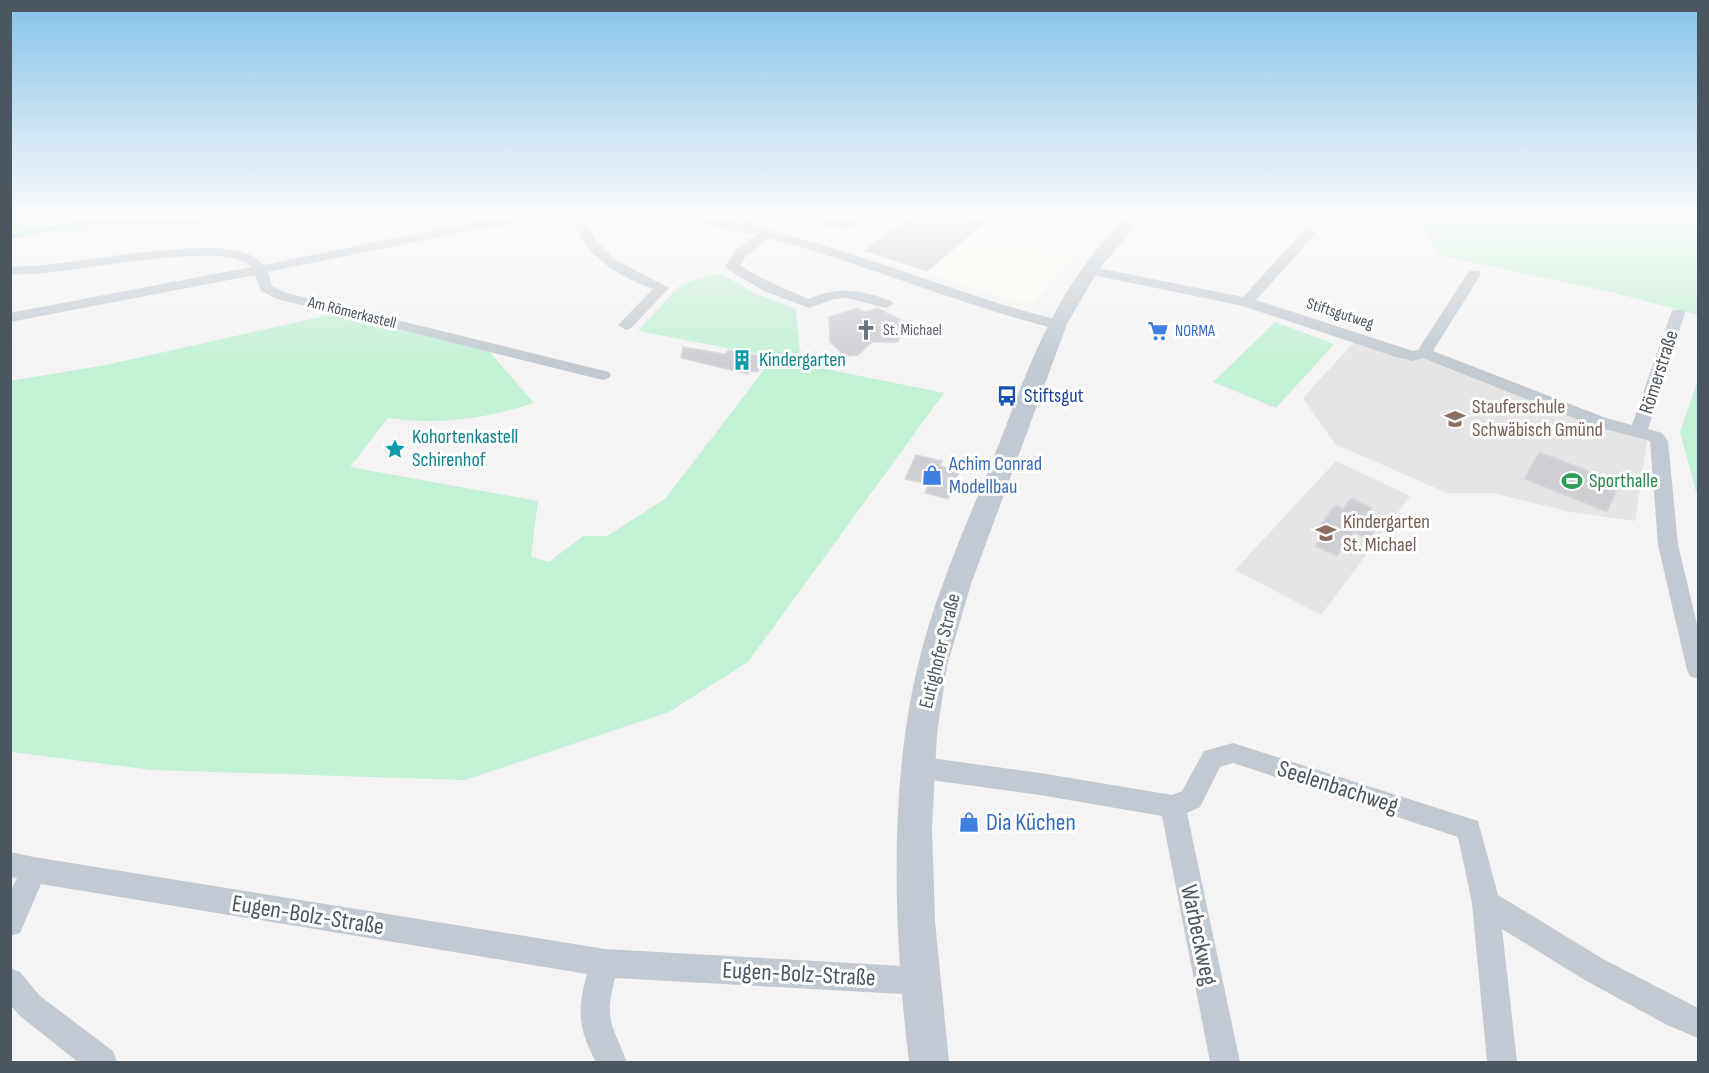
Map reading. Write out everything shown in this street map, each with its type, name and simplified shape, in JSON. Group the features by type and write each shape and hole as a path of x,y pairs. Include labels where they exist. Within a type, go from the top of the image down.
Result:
{"street":[{"name":"Am Römerkastell","path":"10,270 36,271 95,264"},
{"name":"Am Römerkastell","path":"256,264 266,288 282,296 603,375"},
{"path":"10,318 289,264"},
{"path":"614,264 662,288 626,325"},
{"path":"733,264 732,266 746,277 809,304 832,294 849,292 886,304"},
{"path":"867,264 977,301 1057,324"},
{"name":"Eutighofer Straße","path":"929,1062 913,870 916,767 928,686 946,612 1057,324 1074,291 1093,264"},
{"path":"1246,302 1281,264"},
{"name":"Stiftsgutweg","path":"1088,270 1246,302 1402,354 1413,356 1424,353 1600,422 1648,434"},
{"path":"1424,353 1474,274"},
{"name":"Römerstraße","path":"1678,313 1648,434 1659,441 1668,545 1698,670"},
{"name":"Seelenbachweg","path":"1173,807 1191,799 1212,759 1233,753 1469,829 1486,903"},
{"path":"916,767 1040,784 1173,807"},
{"name":"Warbeckweg","path":"1173,807 1225,1062"},
{"path":"10,923 22,867"},
{"name":"Eugen-Bolz-Straße","path":"22,867 605,963 921,981"},
{"path":"1486,903 1593,969 1677,1015 1698,1023"},
{"path":"1486,903 1502,1062"},
{"path":"605,963 592,1014 596,1035 612,1062"},
{"path":"10,982 30,1006 102,1062"}],"shaded area":[{"path":"897,264 1068,264 1035,302 1019,302"},
{"name":"Stauferschule Schwäbisch Gmünd","path":"1355,341 1440,360 1647,441 1635,521 1571,512 1493,493 1447,493 1335,444 1303,398"},
{"name":"Kindergarten St. Michael","path":"1336,461 1410,496 1321,615 1235,570"}],"green space":[{"path":"1480,264 1698,264 1698,315 1615,293"},
{"path":"720,273 754,293 796,309 801,364 944,393 748,662 669,712 465,780 152,770 11,752 10,381 106,365 324,316 340,315 489,351 534,403 479,417 444,421 388,418 350,467 538,501 531,557 549,562 583,536 607,536 665,499 774,357 638,331 681,284"},
{"path":"1275,322 1334,344 1276,408 1213,382"},
{"path":"1698,380 1698,499 1680,432"}],"building":[{"path":"906,264 935,264 927,271"},
{"name":"St. Michael","path":"857,308 865,312 877,308 907,323 898,342 872,342 858,355 845,356 830,342 829,317"},
{"name":"Kindergarten","path":"683,347 725,354 729,350 770,358 757,372 750,371 748,374 681,358"},
{"name":"Sporthalle","path":"1539,452 1620,483 1607,512 1524,479"},
{"name":"Achim Conrad Modellbau","path":"916,455 942,461 940,466 959,471 948,499 925,493 929,484 905,479"},
{"name":"Kindergarten St. Michael","path":"1351,498 1372,508 1364,519 1378,525 1369,539 1354,532 1337,556 1315,546 1323,535 1316,531 1335,505 1343,509"}],"place":[{"name":"St. Michael","path":"866,330"},
{"name":"NORMA","path":"1158,331"},
{"name":"Kindergarten","path":"742,360"},
{"name":"Stiftsgut","path":"1007,396"},
{"name":"Stauferschule Schwäbisch Gmünd","path":"1455,419"},
{"name":"Kohortenkastell Schirenhof","path":"395,449"},
{"name":"Achim Conrad Modellbau","path":"932,475"},
{"name":"Sporthalle","path":"1572,481"},
{"name":"Kindergarten St. Michael","path":"1326,533"},
{"name":"Dia Küchen","path":"969,822"}]}
